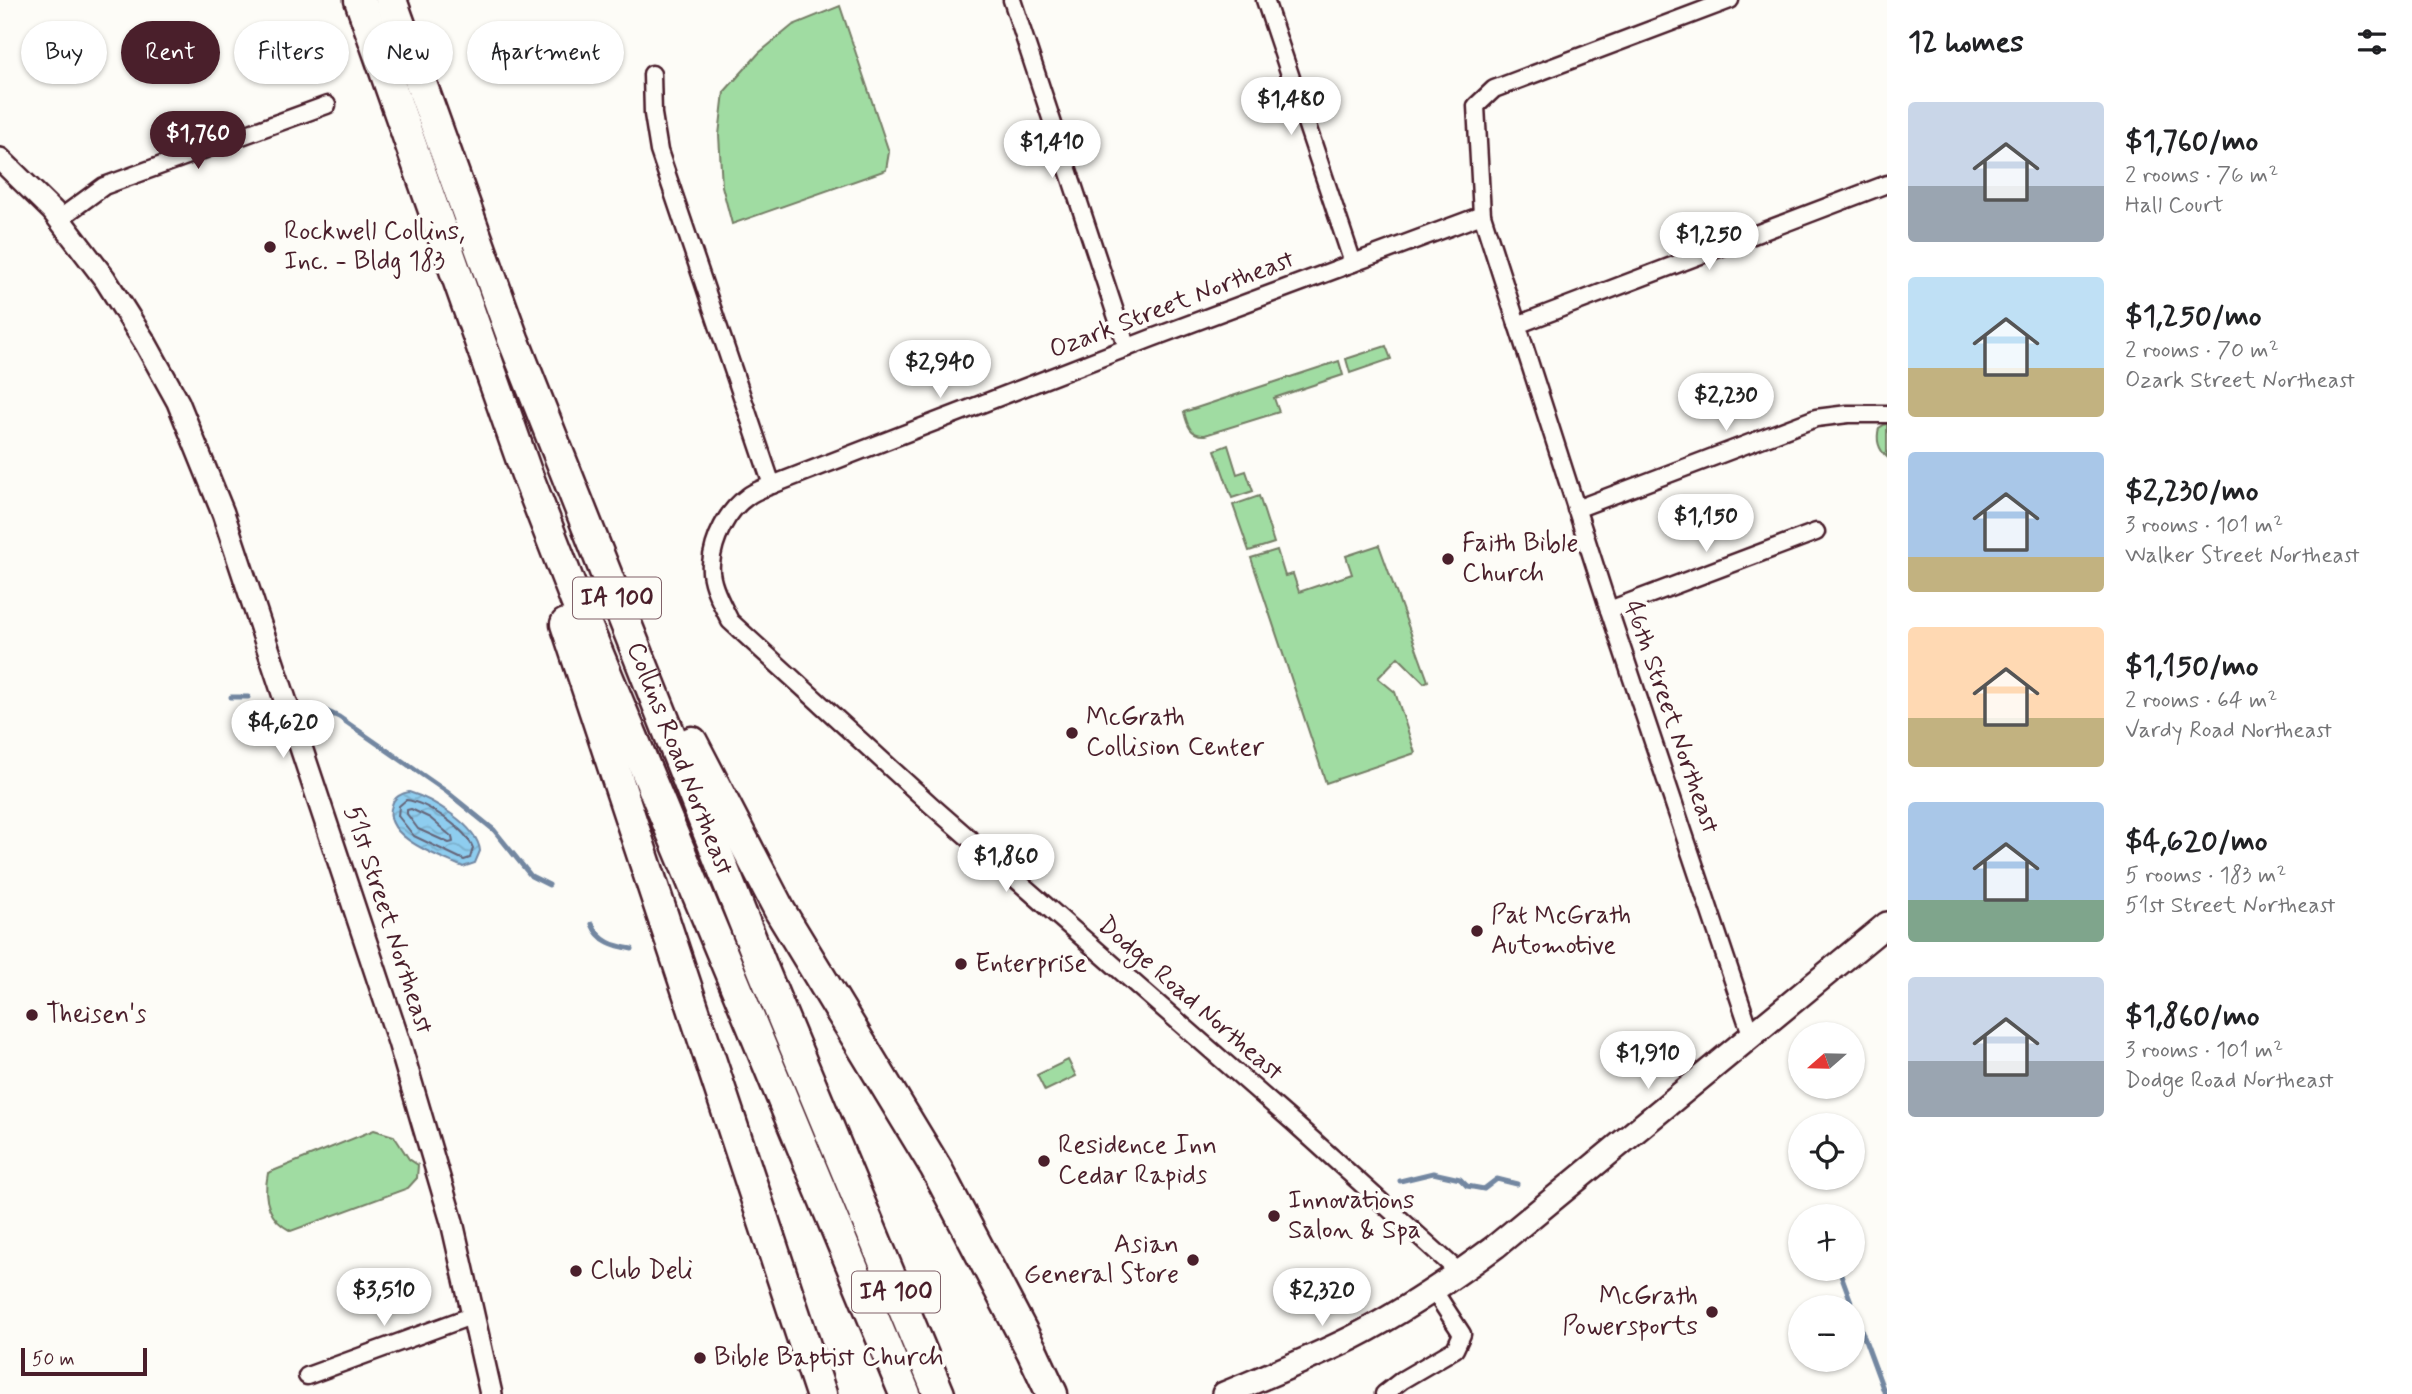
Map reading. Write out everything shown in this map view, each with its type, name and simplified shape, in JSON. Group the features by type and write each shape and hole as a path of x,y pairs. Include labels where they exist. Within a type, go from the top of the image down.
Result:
{"highway":[{"name":"Collins Road Northeast","path":"360,0 526,472 587,627 905,1394"},
{"name":"Collins Road Northeast","path":"391,0 513,339 764,972 939,1394"},
{"path":"513,339 624,595 697,754 780,911 936,1168 1052,1394"},
{"path":"526,472 549,574 821,1394"}],"main road":[{"path":"1224,1394 1353,1337 1434,1291 1460,1273 1887,924"}],"street":[{"path":"1012,0 1127,348"},
{"path":"1265,0 1353,263"},
{"name":"46th Street Northeast","path":"1730,0 1494,89 1476,106 1476,132 1482,215 1609,610 1751,1034"},
{"path":"652,74 653,114 659,151 772,485"},
{"path":"59,219 104,186 327,105"},
{"name":"51st Street Northeast","path":"0,159 59,219 104,279 146,344 178,402 223,513 399,1042 452,1222 491,1394"},
{"path":"1517,325 1887,184"},
{"name":"Ozark Street Northeast","path":"772,485 1482,215"},
{"path":"1576,509 1816,418 1848,414 1887,414"},
{"name":"Dodge Road Northeast","path":"772,485 748,496 732,511 720,529 711,565 716,591 730,621 931,805 1293,1122 1460,1273"},
{"path":"1609,610 1816,532"},
{"path":"1384,1394 1402,1380 1455,1349 1462,1334 1434,1291"},
{"path":"307,1376 474,1315"}],"green space":[{"path":"840,6 889,152 886,170 732,224 722,186 719,135 724,92 759,53 793,25"},
{"path":"1386,346 1391,359 1350,373 1346,359"},
{"path":"1339,361 1343,375 1274,398 1279,412 1205,435 1196,434 1188,425 1184,412"},
{"path":"1887,423 1887,457 1880,447 1878,436 1879,428"},
{"path":"1228,445 1237,474 1246,471 1253,491 1232,498 1215,450"},
{"path":"1259,496 1274,543 1249,551 1233,505"},
{"path":"1379,545 1428,681 1424,683 1398,657 1378,678 1395,692 1415,753 1326,783 1251,558 1277,550 1285,576 1293,574 1299,592 1352,574 1346,556"},
{"path":"1068,1060 1076,1076 1045,1091 1037,1075"},
{"path":"374,1130 394,1136 409,1159 418,1165 417,1178 408,1188 291,1231 277,1220 267,1199 268,1173"}],"water":[{"path":"409,792 441,807 463,823 471,832 480,851 475,863 463,867 403,836 395,827 391,816 392,805 399,796"}],"waterway":[{"path":"231,697 248,697"},
{"path":"315,713 326,711 339,717 447,792 494,830 531,876 549,885"},
{"path":"592,924 603,939 632,949"},
{"path":"1400,1181 1433,1173 1460,1179 1467,1186 1484,1189 1497,1179 1517,1184"},
{"path":"1843,1281 1885,1394"}],"place":[{"name":"Rockwell Collins, Inc. - Bldg 183","path":"270,247"},
{"name":"Faith Bible Church","path":"1448,559"},
{"name":"McGrath Collision Center","path":"1072,733"},
{"name":"Pat McGrath Automotive","path":"1477,931"},
{"name":"Enterprise","path":"961,964"},
{"name":"Theisen's","path":"32,1015"},
{"name":"Residence Inn Cedar Rapids","path":"1044,1161"},
{"name":"Innovations Salon & Spa","path":"1274,1216"},
{"name":"Asian General Store","path":"1193,1260"},
{"name":"Club Deli","path":"576,1271"},
{"name":"McGrath Powersports","path":"1712,1312"},
{"name":"Bible Baptist Church","path":"700,1358"}]}
